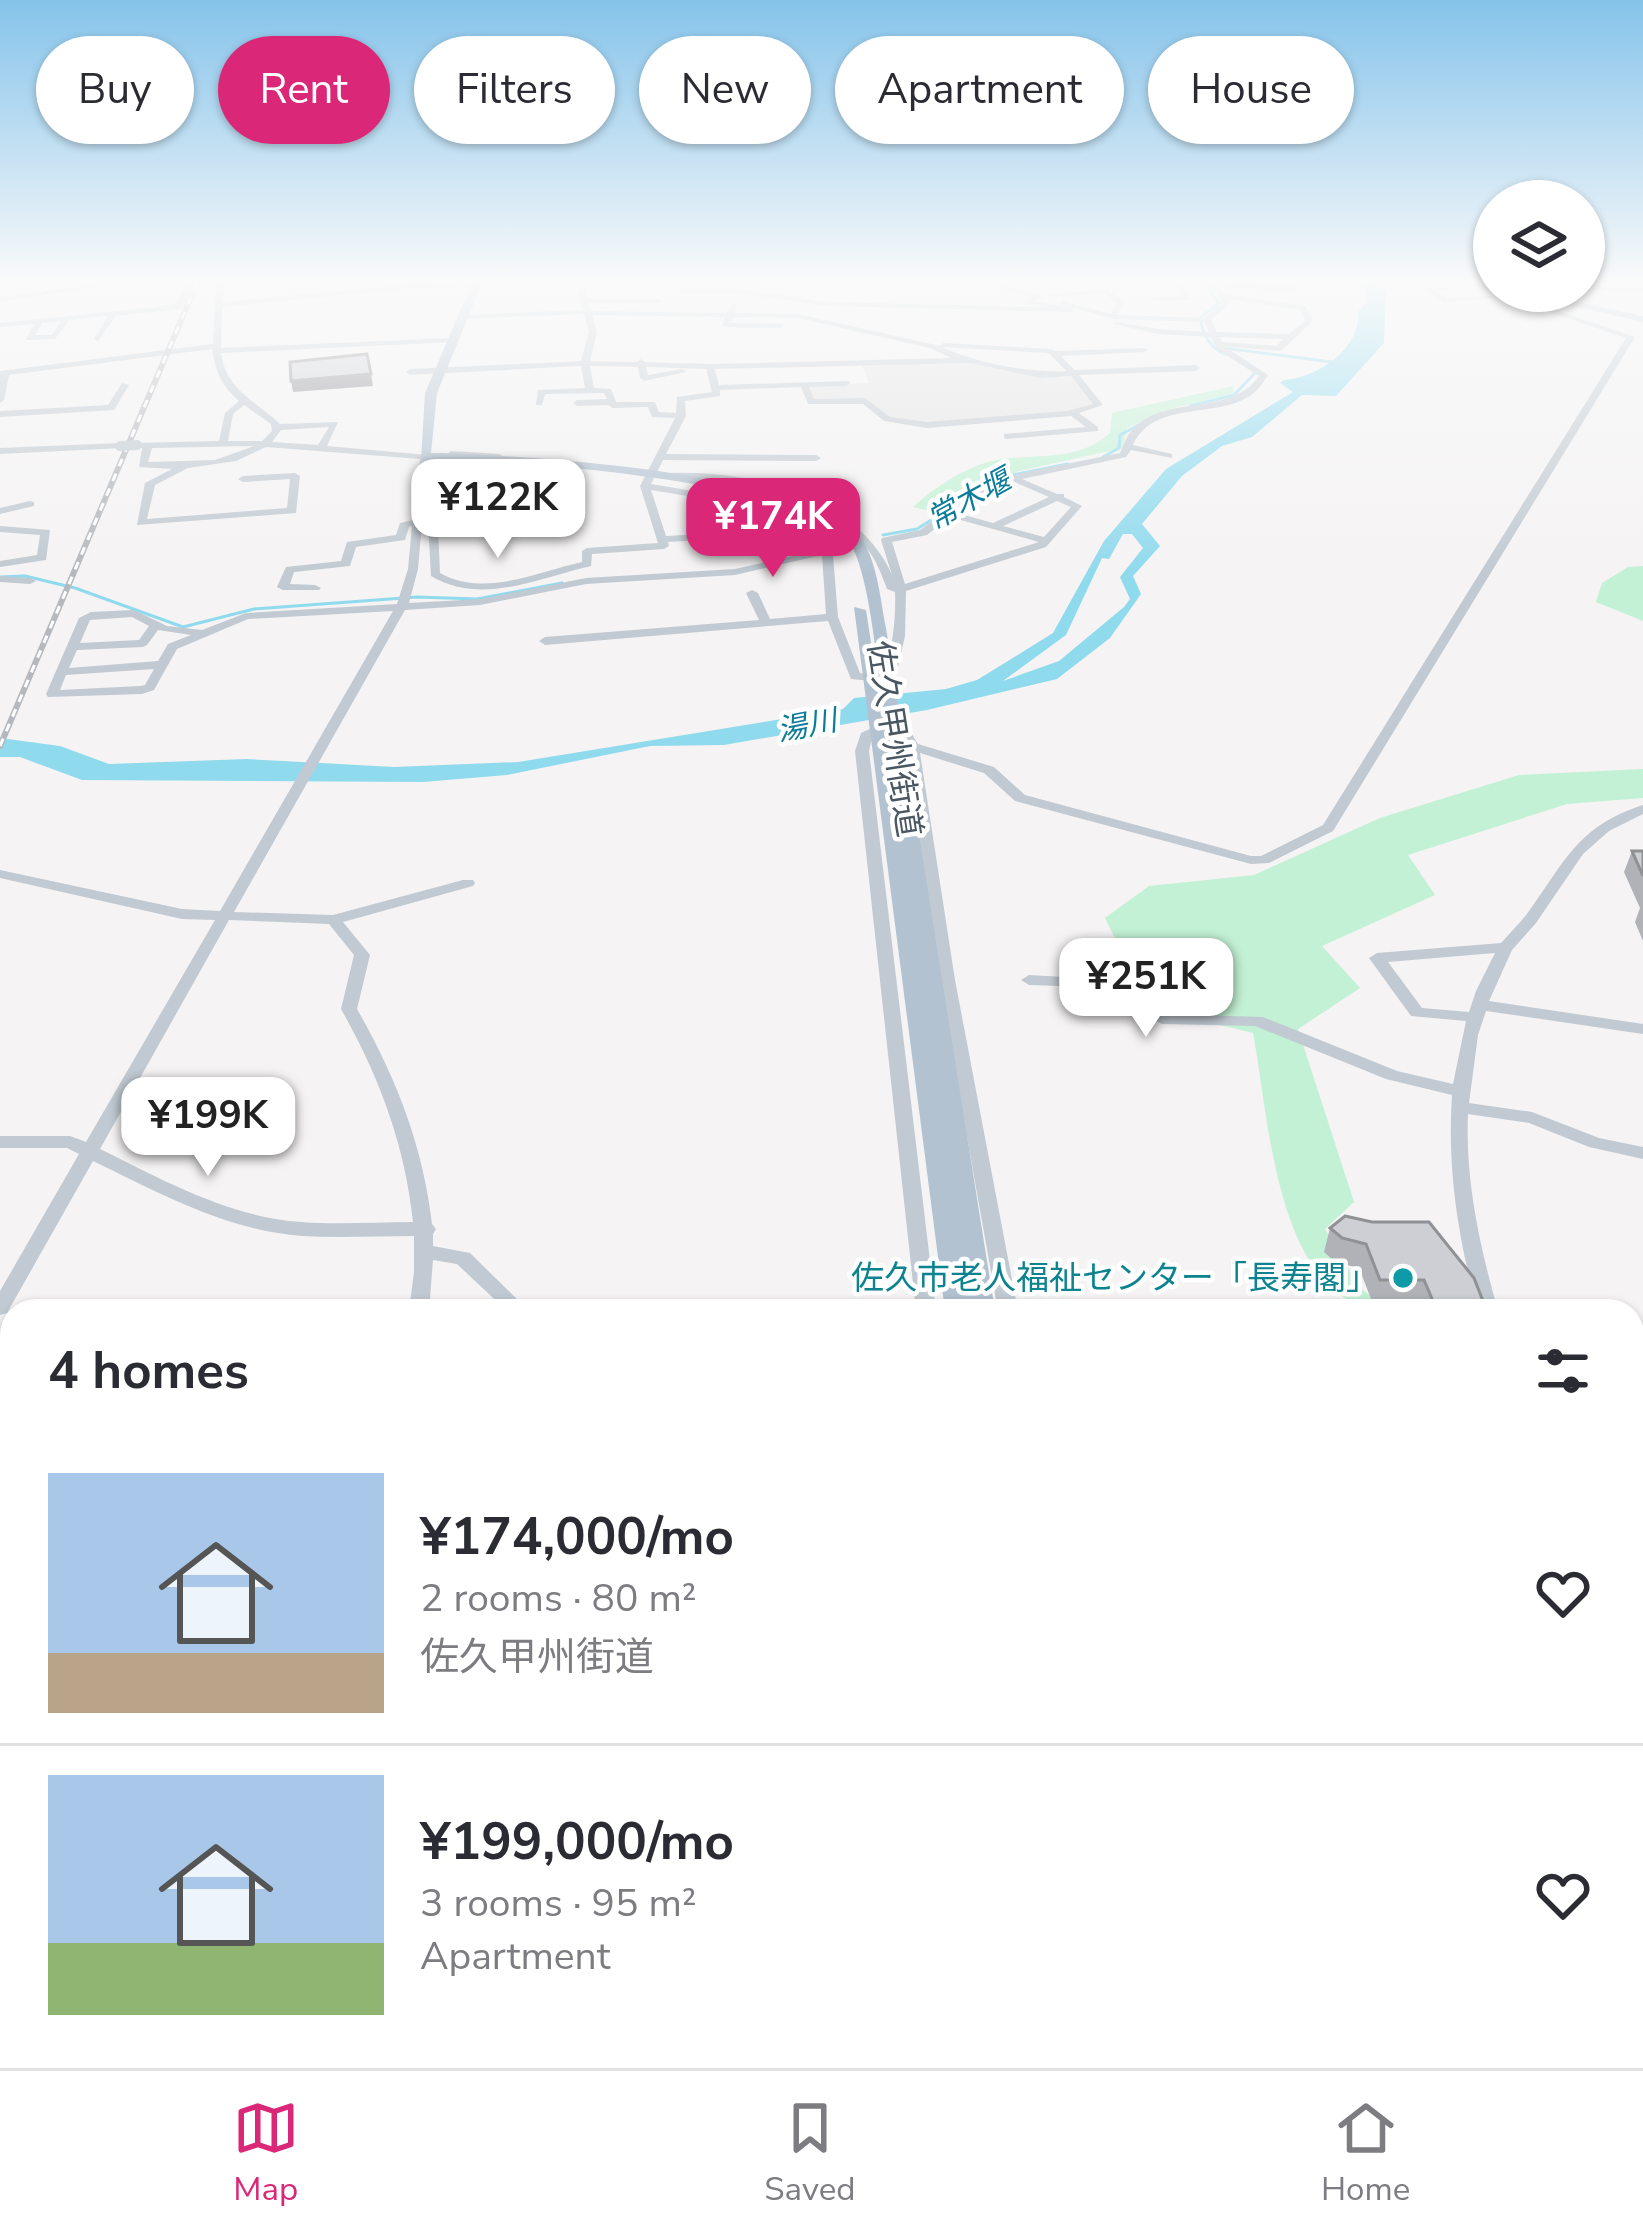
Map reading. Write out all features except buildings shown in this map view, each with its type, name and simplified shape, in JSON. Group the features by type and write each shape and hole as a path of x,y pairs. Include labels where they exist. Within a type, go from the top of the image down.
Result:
{"main road":[{"path":"425,457 428,401 436,380"},
{"path":"425,457 649,479 776,502 856,544"},
{"path":"425,457 649,479"},
{"name":"佐久甲州街道","path":"856,544 956,1299"},
{"name":"佐久甲州街道","path":"883,727 980,1299"}],"street":[{"path":"223,380 241,403 278,428 335,424 322,447"},
{"path":"588,380 590,390"},
{"path":"0,451 223,442 425,457 438,578 484,586 586,564 587,551 664,546 649,479 681,416 680,399 715,395 714,380"},
{"path":"823,380 824,384"},
{"path":"1073,413 1076,408 1099,405 1078,380"},
{"path":"196,632 155,626 134,613 91,615 52,694 142,690 150,687 172,647 196,632 271,612 404,600 487,602 578,582 712,575 923,533 946,513 1012,478 1119,456 1129,447 1133,433 1151,420 1232,400 1264,380"},
{"path":"913,747 989,770 1020,798 1251,860 1264,860 1328,828 1605,380"},
{"path":"716,388 846,383"},
{"path":"0,414 110,408 125,385"},
{"path":"804,385 811,402 865,401 886,419 912,424 1073,413 1096,429 1007,436"},
{"path":"539,403 541,392 590,390 608,391 610,403"},
{"path":"60,400 116,398"},
{"path":"223,442 230,413 241,403"},
{"path":"578,403 652,404 655,415 681,416"},
{"path":"143,445 142,465 190,464 253,455 278,428"},
{"path":"1129,447 1168,456"},
{"path":"664,457 758,453 816,458"},
{"path":"452,454 543,461 542,466"},
{"path":"0,462 110,456"},
{"path":"190,464 150,483 141,524 292,511 295,476 243,478"},
{"path":"429,476 520,468"},
{"path":"5,1299 404,600 429,476"},
{"path":"649,479 781,508 830,539 856,544 893,589 900,589 1047,541 1077,506 1012,478"},
{"path":"994,526 1060,496"},
{"path":"0,511 30,504"},
{"path":"946,513 1047,541"},
{"path":"315,588 283,587 290,569 346,564 351,544 401,538 404,526 419,522"},
{"path":"0,529 46,532 42,558 0,564"},
{"path":"661,539 722,536"},
{"path":"782,553 830,539"},
{"path":"827,554 832,617 855,676 876,677 892,667 898,649 900,589 886,541"},
{"path":"539,576 730,564 812,546 827,554"},
{"path":"0,579 30,581"},
{"path":"752,592 766,623"},
{"path":"620,613 626,635"},
{"path":"545,641 832,617"},
{"path":"73,647 143,643 155,626"},
{"path":"62,671 158,665"},
{"path":"925,1299 862,751 866,736 883,727 902,729 913,747 947,980 1006,1299"},
{"path":"1484,1299 1466,1236 1463,1100 1479,1011 1506,947 1577,846 1607,823 1643,809"},
{"path":"0,874 132,905 222,916 333,920 468,884"},
{"path":"333,920 362,955 349,1009 392,1093 427,1229 421,1299"},
{"path":"1506,947 1377,958 1417,1013 1479,1011 1643,1029"},
{"path":"1029,980 1093,982 1162,1019 1257,1021 1463,1100 1553,1123 1594,1143 1643,1153"},
{"path":"0,1142 70,1142 186,1199 252,1221 299,1229 427,1229"},
{"path":"428,1252 463,1258 506,1299"}],"shaded area":[{"path":"868,380 1075,380 1095,403 1064,412 926,424 890,419 865,399 814,401 807,386 869,383"}],"green space":[{"path":"1233,386 1234,393 1163,411 1127,428 1123,448 1019,471 933,512 913,507 944,483 979,465 1086,448 1110,433 1112,413"},
{"path":"1643,566 1643,621 1596,602 1602,583 1628,567"},
{"path":"1643,769 1643,798 1567,804 1408,855 1435,895 1322,946 1360,988 1298,1029 1354,1202 1325,1229 1360,1288 1375,1299 1348,1299 1324,1280 1302,1246 1285,1205 1253,1033 1149,1008 1105,918 1149,886 1254,875 1380,818 1519,775"}],"water":[{"name":"湯川","path":"1351,380 1336,396 1302,395 1252,437 1222,446 1182,476 1142,524 1160,546 1133,576 1141,594 1110,638 1057,679 927,710 724,745 650,746 507,775 423,782 82,780 20,757 0,757 0,738 60,746 109,764 247,759 394,767 518,762 843,709 854,698 946,689 977,680 1053,633 1104,541 1166,469 1293,392 1280,383","holes":["1123,534 1132,534 1143,548 1120,577 1130,599 1124,607 1059,661 1003,681 1066,635 1102,558 1109,559"]}],"waterway":[{"name":"常木堰","path":"1190,406 1234,395 1249,380"},
{"name":"常木堰","path":"1103,457 1119,448 1120,435 1161,413"},
{"name":"常木堰","path":"883,535 917,529 998,478 1068,464"},
{"path":"0,577 25,576 75,588 183,627 254,609 417,597 477,599 562,583"}],"railway":[{"path":"0,746 156,380"}],"place":[{"name":"佐久市老人福祉センター「長寿閣」","path":"1403,1278"}]}
